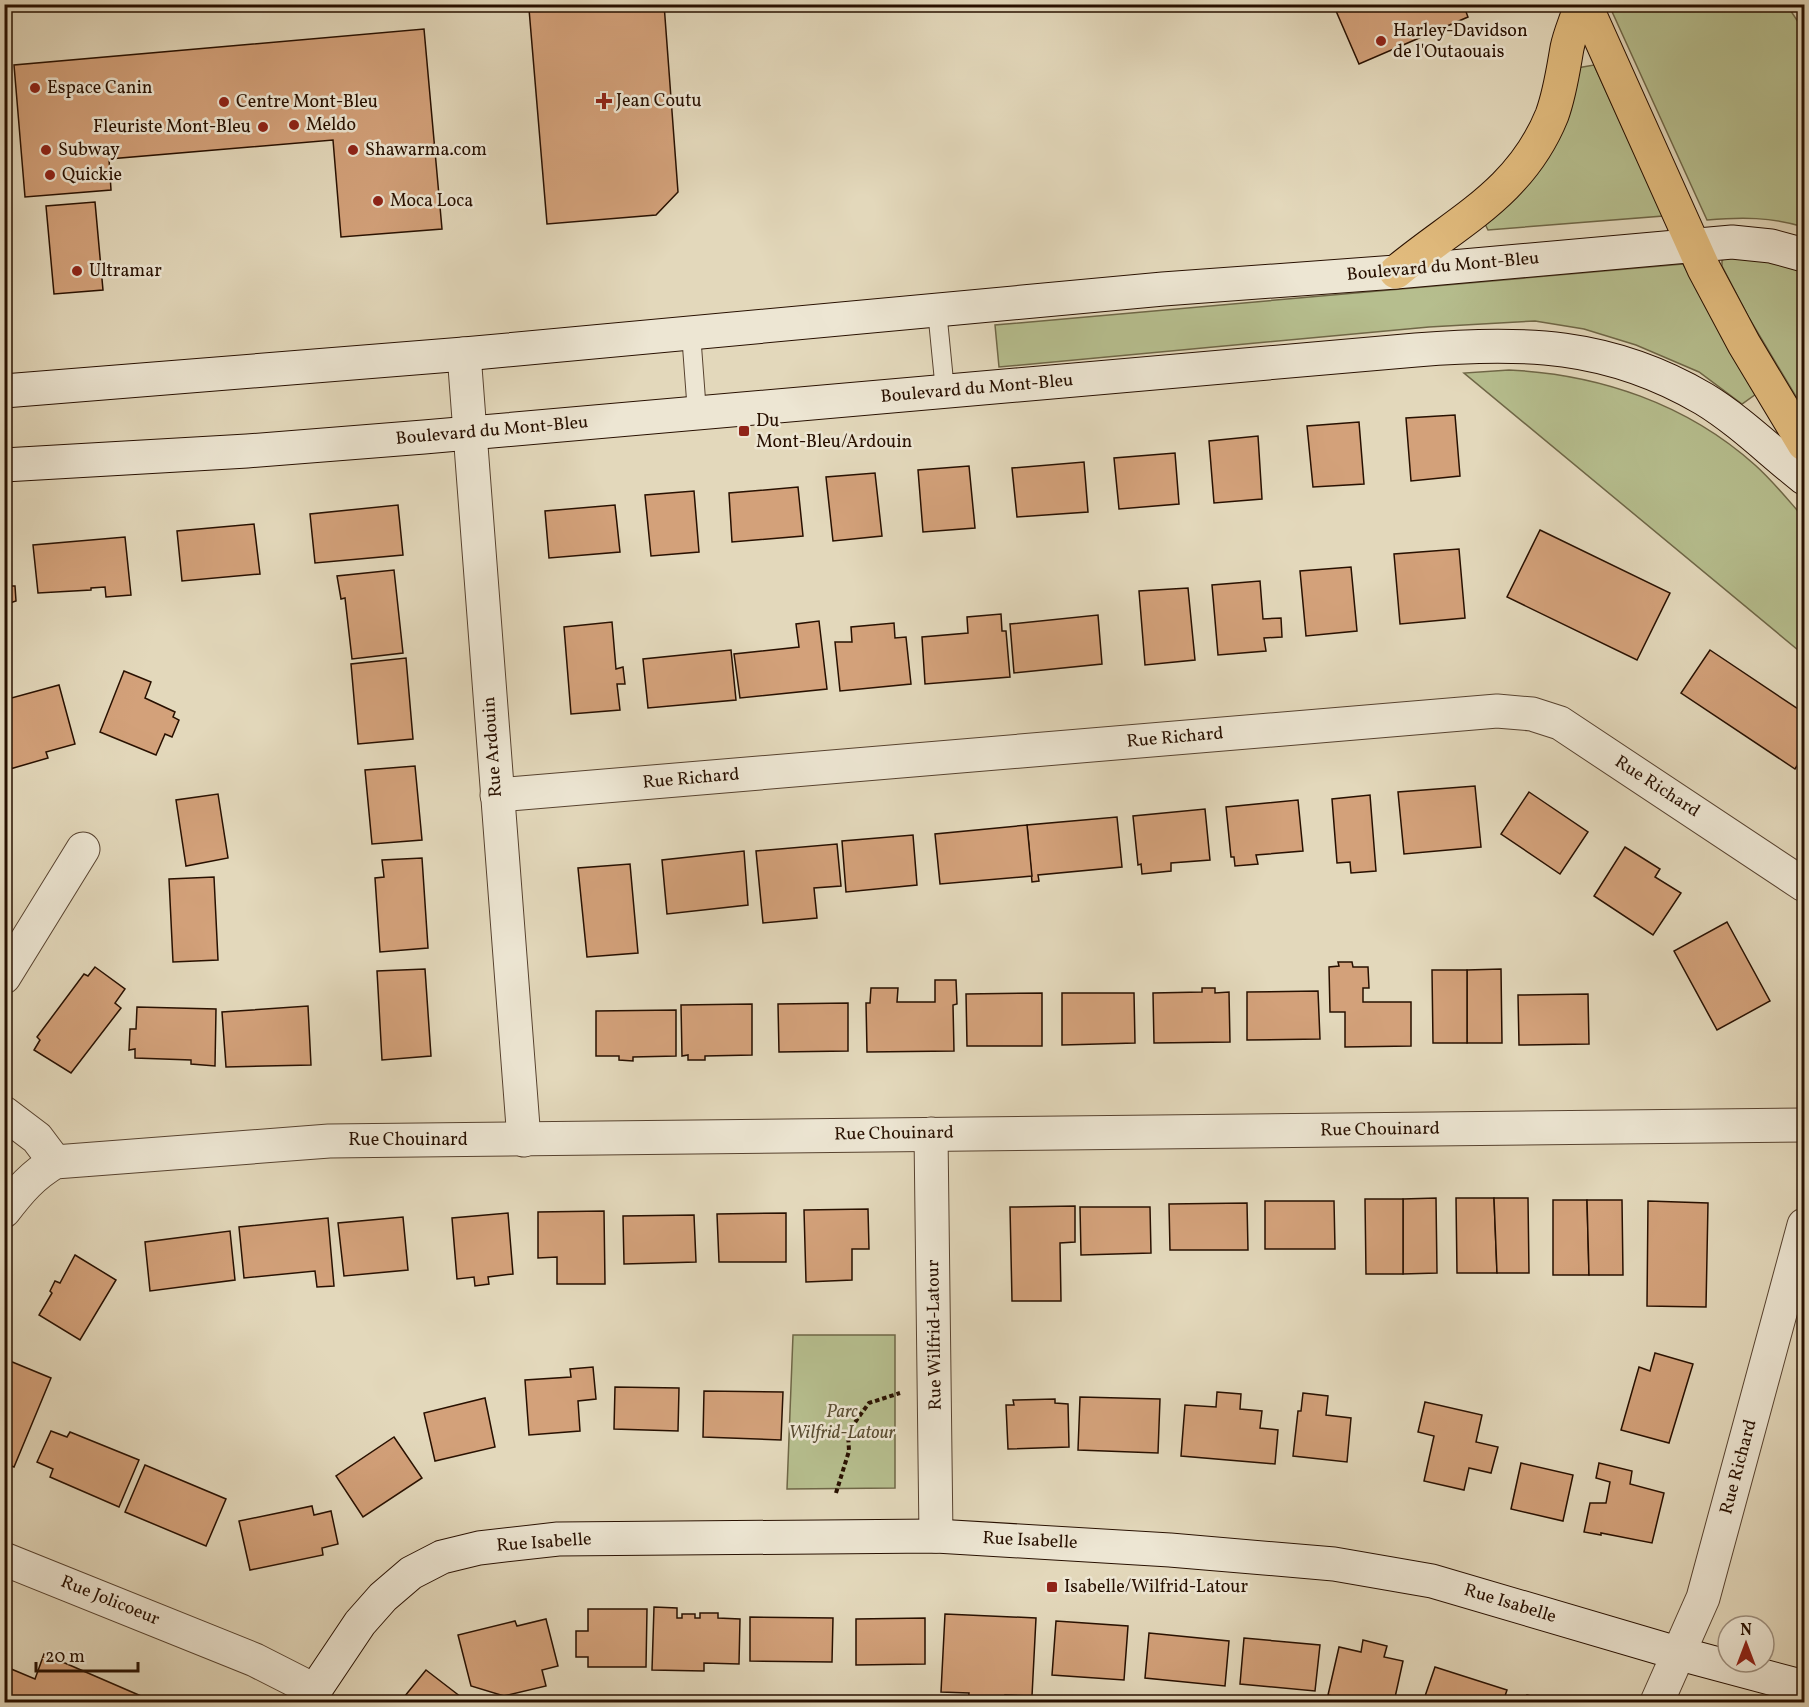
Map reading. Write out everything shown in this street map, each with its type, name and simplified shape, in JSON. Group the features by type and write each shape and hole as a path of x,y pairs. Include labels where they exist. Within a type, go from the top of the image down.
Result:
{"highway":[{"path":"1583,4 1693,246 1744,344 1804,444"},
{"path":"1396,272 1432,242 1491,201 1527,161 1544,131 1557,100 1567,46 1583,4"}],"street":[{"name":"Boulevard du Mont-Bleu","path":"4,391 464,354 1253,281 1396,272 1693,246 1751,243 1804,255"},
{"name":"Boulevard du Mont-Bleu","path":"4,465 247,451 470,433 1438,348 1541,346 1605,357 1678,386 1728,416 1804,478"},
{"name":"Rue Ardouin","path":"464,354 524,1140"},
{"name":"Rue Richard","path":"497,795 1497,711 1532,714 1560,723 1804,885"},
{"path":"4,977 83,849"},
{"path":"4,1113 37,1138 55,1162 36,1174 4,1210"},
{"name":"Rue Chouinard","path":"55,1162 329,1141 1804,1125"},
{"name":"Rue Wilfrid-Latour","path":"931,1134 936,1536"},
{"name":"Rue Richard","path":"1657,1702 1703,1598 1804,1225"},
{"name":"Rue Isabelle","path":"310,1696 360,1623 383,1597 411,1573 442,1557 518,1542 558,1539 936,1536 1259,1556 1386,1571 1432,1581 1677,1653 1804,1687"},
{"name":"Rue Jolicoeur","path":"4,1559 255,1660 310,1696"}],"lane":[{"path":"937,310 945,391"},
{"path":"691,333 697,413"}],"path":[{"path":"836,1493 849,1451 848,1433 869,1403 903,1392"}],"green space":[{"path":"1609,5 1787,5 1804,31 1804,227 1780,221 1756,219 1707,220"},
{"path":"1594,65 1663,216 1488,230 1485,224 1577,68"},
{"path":"1727,258 1766,261 1804,272 1804,410 1749,318 1722,266 1722,260"},
{"path":"1683,264 1756,394 1742,404 1699,372 1636,345 1584,329 1535,321 1429,327 999,367 995,325"},
{"path":"1509,370 1576,378 1640,396 1701,425 1762,471 1804,518 1804,655 1464,373"},
{"name":"Parc Wilfrid-Latour","path":"793,1335 895,1335 895,1488 787,1489"}],"building":[{"path":"529,4 585,4 529,9"},
{"name":"Jean Coutu","path":"585,4 664,4 678,192 656,215 547,224 529,9"},
{"name":"Harley-Davidson de l'Outaouais","path":"1333,4 1463,4 1468,17 1359,64"},
{"name":"Centre Mont-Bleu","path":"424,29 442,229 341,237 333,140 109,159 111,190 25,197 14,65"},
{"path":"95,202 103,290 54,294 46,206"},
{"path":"1455,415 1460,476 1411,481 1406,418"},
{"path":"1359,422 1364,484 1313,487 1307,426"},
{"path":"1258,436 1262,499 1214,503 1209,441"},
{"path":"1175,453 1179,504 1119,509 1114,458"},
{"path":"1084,462 1088,512 1017,517 1012,468"},
{"path":"969,466 975,528 923,532 918,470"},
{"path":"875,473 882,536 833,541 826,477"},
{"path":"798,487 803,536 732,542 729,493"},
{"path":"694,491 699,552 651,556 645,495"},
{"path":"398,505 403,555 315,563 310,514"},
{"path":"615,505 620,552 549,558 545,511"},
{"path":"254,524 260,574 182,581 177,531"},
{"path":"1540,530 1670,593 1637,660 1507,597"},
{"path":"125,537 131,595 106,597 105,587 38,593 33,545"},
{"path":"1459,549 1465,618 1400,624 1394,554"},
{"path":"4,562 6,586 15,586 16,601 4,605"},
{"path":"1351,567 1357,631 1306,636 1300,571"},
{"path":"394,570 403,653 352,659 345,598 341,599 337,576"},
{"path":"1260,581 1263,619 1281,618 1282,637 1264,638 1266,651 1218,655 1212,585"},
{"path":"1188,588 1195,660 1145,665 1139,591"},
{"path":"1001,614 1002,631 1006,631 1010,677 925,684 922,637 968,633 967,617"},
{"path":"1098,615 1102,664 1014,673 1010,624"},
{"path":"819,621 827,689 740,698 734,654 799,647 796,624"},
{"path":"612,622 616,669 623,667 625,684 617,684 620,710 571,714 564,627"},
{"path":"894,623 895,638 906,637 911,684 840,691 835,642 852,642 851,627"},
{"path":"731,650 736,700 648,708 643,659"},
{"path":"1710,650 1804,713 1804,755 1795,769 1681,693"},
{"path":"406,658 413,739 358,744 351,664"},
{"path":"124,671 151,682 145,698 175,712 173,717 179,720 172,737 165,734 156,755 100,732"},
{"path":"59,685 75,744 46,752 48,758 10,769 4,744 4,700"},
{"path":"415,766 422,840 372,844 365,770"},
{"path":"1475,786 1481,847 1404,854 1398,792"},
{"path":"1529,792 1588,832 1560,874 1501,834"},
{"path":"218,794 228,858 186,866 176,800"},
{"path":"1370,795 1376,871 1351,873 1350,862 1337,863 1332,799"},
{"path":"1298,800 1303,851 1256,855 1258,864 1235,866 1234,857 1231,857 1226,807"},
{"path":"1205,809 1210,860 1171,863 1171,871 1142,874 1141,864 1138,865 1133,816"},
{"path":"1117,817 1122,867 1038,875 1039,881 1032,882 1027,825"},
{"path":"1027,825 1032,876 940,884 935,834"},
{"path":"913,835 917,885 846,892 842,841"},
{"path":"837,844 841,886 814,888 817,918 763,923 756,851"},
{"path":"1625,847 1660,869 1655,877 1681,893 1653,935 1594,896"},
{"path":"744,851 748,905 667,914 662,860"},
{"path":"422,858 428,948 380,952 375,878 384,877 382,860"},
{"path":"630,864 638,953 587,957 578,868"},
{"path":"214,877 218,960 173,962 169,879"},
{"path":"1727,922 1770,1001 1717,1030 1674,951"},
{"path":"1338,962 1352,962 1353,967 1368,967 1369,988 1363,988 1363,1002 1411,1002 1411,1046 1345,1047 1345,1012 1330,1012 1329,967 1339,966"},
{"path":"95,967 125,989 115,1003 121,1008 71,1073 34,1050 40,1040 37,1037 84,974 88,976"},
{"path":"425,969 431,1056 382,1060 377,971"},
{"path":"1501,969 1502,1043 1467,1043 1467,970"},
{"path":"1432,970 1467,970 1467,1043 1433,1043"},
{"path":"935,980 956,980 957,1004 953,1005 954,1051 867,1052 866,1003 870,1003 871,988 898,988 897,1002 935,1002"},
{"path":"1202,988 1215,988 1215,993 1229,992 1230,1042 1154,1043 1153,993 1202,992"},
{"path":"1318,991 1320,1039 1247,1040 1247,992"},
{"path":"1042,993 1042,1046 967,1046 966,994"},
{"path":"1062,993 1134,993 1135,1043 1062,1045"},
{"path":"1588,994 1589,1044 1519,1045 1518,995"},
{"path":"848,1003 848,1051 779,1052 778,1004"},
{"path":"752,1004 752,1055 705,1056 705,1060 688,1060 688,1055 682,1056 681,1005"},
{"path":"308,1006 311,1065 226,1067 222,1012"},
{"path":"137,1007 216,1009 215,1066 191,1064 191,1060 135,1058 135,1049 129,1050 130,1029 136,1029"},
{"path":"676,1010 676,1056 633,1057 633,1061 619,1060 619,1056 596,1056 596,1011"},
{"path":"1436,1198 1437,1273 1403,1274 1403,1199"},
{"path":"1456,1198 1494,1198 1497,1273 1457,1273"},
{"path":"1494,1198 1528,1198 1529,1273 1497,1273"},
{"path":"1365,1199 1403,1199 1403,1274 1366,1274"},
{"path":"1553,1200 1587,1200 1589,1275 1553,1275"},
{"path":"1587,1200 1622,1200 1623,1275 1589,1275"},
{"path":"1265,1201 1334,1201 1335,1249 1265,1249"},
{"path":"1648,1201 1708,1203 1706,1307 1647,1306"},
{"path":"1247,1203 1248,1250 1170,1250 1169,1204"},
{"path":"1075,1206 1075,1242 1060,1243 1061,1301 1012,1301 1010,1207"},
{"path":"1080,1207 1150,1207 1151,1253 1081,1255"},
{"path":"868,1209 869,1249 852,1249 852,1280 806,1282 804,1210"},
{"path":"604,1211 605,1284 557,1284 557,1257 538,1258 538,1212"},
{"path":"508,1213 513,1274 488,1277 489,1284 475,1286 474,1277 457,1279 452,1218"},
{"path":"786,1213 786,1262 719,1262 717,1214"},
{"path":"694,1215 696,1262 624,1264 623,1216"},
{"path":"403,1217 408,1270 344,1276 338,1223"},
{"path":"328,1218 334,1286 317,1287 315,1271 244,1278 239,1227"},
{"path":"230,1231 235,1280 150,1291 145,1242"},
{"path":"75,1255 116,1280 80,1340 39,1315 52,1293 50,1291 55,1281 60,1283"},
{"path":"1655,1353 1693,1364 1669,1443 1621,1430 1639,1367 1650,1371"},
{"path":"5,1359 51,1378 14,1467 4,1463"},
{"path":"593,1367 596,1399 578,1401 580,1431 529,1435 525,1380 571,1377 570,1369"},
{"path":"615,1387 679,1388 678,1431 614,1429"},
{"path":"704,1391 783,1392 781,1440 703,1437"},
{"path":"1217,1392 1241,1394 1240,1409 1262,1411 1260,1428 1278,1430 1275,1464 1181,1456 1185,1405 1216,1407"},
{"path":"1303,1393 1328,1396 1326,1415 1351,1418 1347,1462 1293,1456 1298,1411 1301,1411"},
{"path":"1080,1397 1160,1399 1158,1453 1078,1450"},
{"path":"485,1398 495,1447 435,1461 424,1413"},
{"path":"1055,1399 1055,1403 1068,1404 1069,1447 1008,1449 1006,1405 1014,1405 1013,1400"},
{"path":"1425,1402 1482,1415 1476,1442 1498,1447 1491,1473 1469,1468 1464,1490 1424,1481 1434,1436 1418,1432"},
{"path":"51,1431 67,1437 70,1432 139,1460 119,1507 50,1477 53,1469 37,1462"},
{"path":"394,1437 422,1478 363,1517 336,1476"},
{"path":"1521,1463 1573,1475 1563,1521 1511,1509"},
{"path":"1599,1463 1632,1471 1630,1484 1664,1493 1652,1543 1584,1532 1590,1503 1606,1503 1610,1482 1596,1478"},
{"path":"145,1465 226,1499 206,1546 125,1512"},
{"path":"312,1506 314,1515 331,1511 338,1544 322,1548 323,1555 250,1570 239,1521"},
{"path":"654,1607 677,1608 677,1618 682,1618 682,1614 695,1614 695,1618 700,1618 700,1613 718,1613 718,1618 740,1619 739,1664 704,1663 704,1671 652,1670"},
{"path":"588,1609 647,1609 646,1667 588,1667 588,1657 576,1657 576,1631 588,1631"},
{"path":"945,1614 1036,1618 1032,1696 1005,1695 1005,1702 968,1702 969,1693 941,1692"},
{"path":"750,1617 833,1618 832,1662 750,1661"},
{"path":"925,1618 925,1664 856,1665 856,1619"},
{"path":"546,1619 558,1666 542,1670 546,1686 504,1696 471,1686 458,1635 515,1621 517,1626"},
{"path":"1056,1621 1128,1626 1124,1680 1052,1675"},
{"path":"1149,1633 1229,1641 1225,1686 1145,1678"},
{"path":"1244,1638 1320,1645 1315,1691 1240,1684"},
{"path":"1363,1640 1387,1646 1384,1657 1403,1661 1394,1702 1332,1702 1333,1696 1328,1695 1339,1647 1361,1652"},
{"path":"44,1654 148,1699 147,1702 4,1702 4,1666 35,1679"},
{"path":"1435,1667 1507,1690 1503,1702 1423,1702"},
{"path":"426,1670 461,1697 456,1702 400,1702"},
{"path":"1527,1695 1555,1702 1525,1702"}],"place":[{"name":"Harley-Davidson de l'Outaouais","path":"1381,41"},
{"name":"Espace Canin","path":"35,88"},
{"name":"Jean Coutu","path":"604,101"},
{"name":"Centre Mont-Bleu","path":"224,102"},
{"name":"Meldo","path":"294,125"},
{"name":"Fleuriste Mont-Bleu","path":"263,127"},
{"name":"Subway","path":"46,150"},
{"name":"Shawarma.com","path":"353,150"},
{"name":"Quickie","path":"50,175"},
{"name":"Moca Loca","path":"378,201"},
{"name":"Ultramar","path":"77,271"},
{"name":"Du Mont-Bleu/Ardouin","path":"744,431"},
{"name":"Isabelle/Wilfrid-Latour","path":"1052,1587"}]}
